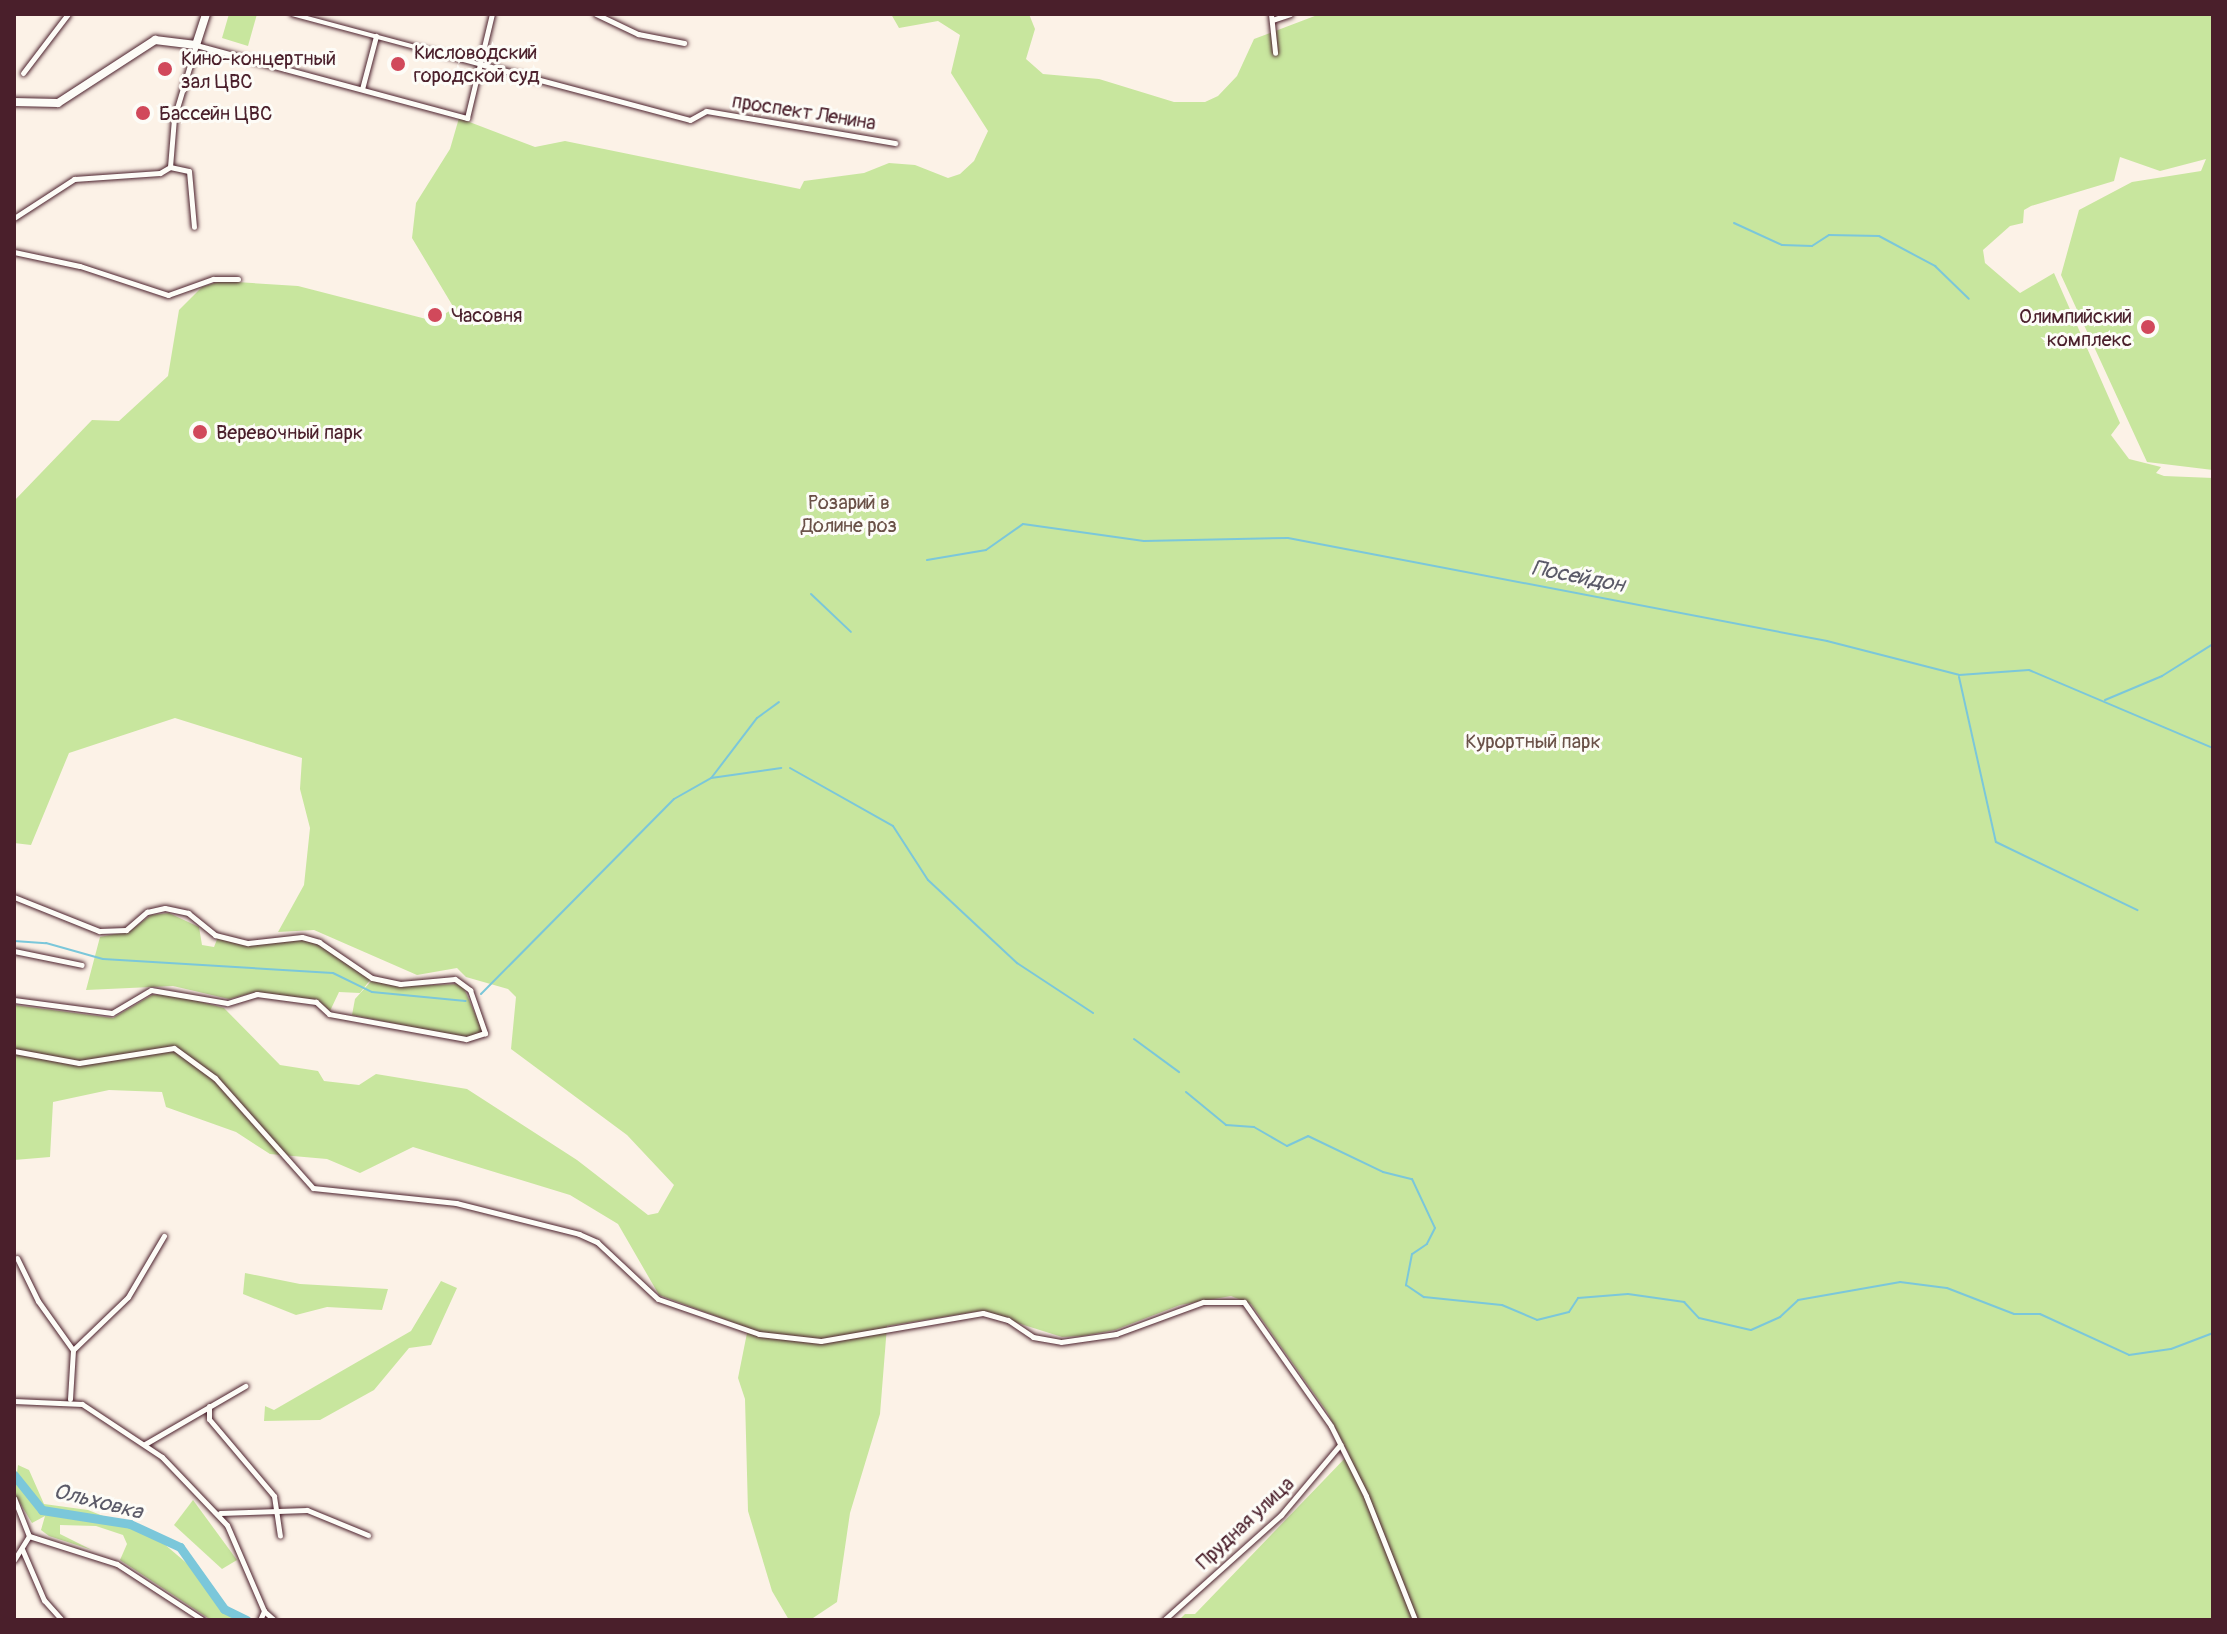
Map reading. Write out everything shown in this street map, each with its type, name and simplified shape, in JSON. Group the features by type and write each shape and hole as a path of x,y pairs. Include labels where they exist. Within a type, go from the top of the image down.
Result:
{"main road":[{"path":"14,102 58,103 155,40 196,45 206,14"}],"street":[{"path":"23,73 68,14"},
{"name":"проспект Ленина","path":"292,14 690,120 706,111 895,143"},
{"path":"170,167 174,118 196,45 467,118 492,14"},
{"path":"596,14 638,34 684,43"},
{"path":"1275,53 1271,17 1290,14"},
{"path":"362,89 376,36"},
{"path":"14,218 74,179 160,173 170,167 189,171 194,227"},
{"path":"14,252 19,258 80,266 168,295 213,279 238,279"},
{"path":"14,897 99,931 126,930 147,912 165,908 188,913 215,935 248,943 302,937 319,942 372,978 400,984 455,979 470,990 485,1033 466,1039 329,1014 316,1002 257,994 227,1003 151,990 112,1013 14,1000"},
{"path":"14,951 82,965"},
{"path":"14,1051 79,1063 174,1048 215,1078 313,1188 456,1203 579,1234 597,1242 658,1299 759,1334 821,1341 983,1313 1008,1320 1033,1337 1061,1342 1102,1337 1180,1308 1236,1300 1251,1308 1341,1444 1415,1620"},
{"path":"73,1350 128,1297 164,1236"},
{"path":"17,1258 38,1301 73,1350 70,1399"},
{"path":"145,1444 245,1386"},
{"path":"14,1401 70,1399 145,1444 219,1513 264,1611 274,1620"},
{"path":"209,1406 209,1419 261,1477 278,1510 280,1536"},
{"name":"Прудная улица","path":"1164,1620 1281,1515 1341,1444"},
{"path":"14,1498 29,1536"},
{"path":"219,1513 317,1512 368,1535"},
{"path":"14,1560 29,1536"},
{"path":"29,1536 117,1564 203,1620"},
{"path":"14,1543 23,1546"},
{"path":"23,1546 44,1600 62,1620"},
{"path":"260,1620 264,1611"}],"green space":[{"path":"229,14 257,14 248,46 222,38"},
{"name":"Курортный парк","path":"891,14 1029,14 1035,29 1026,59 1043,74 1099,79 1174,102 1205,102 1218,96 1237,76 1254,39 1320,14 2213,14 2213,470 2147,462 2061,275 2079,210 2132,182 2201,171 2206,159 2160,171 2120,157 2114,181 2031,206 2024,210 2023,223 2010,226 1983,250 1985,263 2020,293 2054,273 2120,423 2111,435 2129,459 2161,467 2156,473 2164,476 2213,478 2213,1620 1179,1620 1185,1614 1195,1614 1349,1454 1327,1412 1251,1304 1231,1296 1180,1305 1115,1330 1082,1336 1062,1337 980,1311 887,1326 880,1414 850,1513 837,1602 813,1618 789,1620 772,1591 748,1511 745,1399 738,1378 748,1328 659,1295 618,1224 570,1195 413,1147 360,1173 327,1159 270,1154 236,1132 166,1107 162,1092 109,1090 53,1102 50,1157 14,1160 14,1005 113,1018 152,995 172,994 224,1008 280,1065 318,1071 324,1081 359,1085 376,1074 467,1089 577,1160 648,1215 658,1213 674,1185 627,1135 511,1049 516,997 508,989 466,977 457,968 417,975 314,930 278,932 304,885 310,828 300,789 302,758 175,718 69,753 31,845 14,843 14,501 92,420 119,421 168,376 179,310 202,287 221,281 298,286 434,321 454,308 412,238 416,203 450,149 459,118 535,147 565,141 800,189 804,181 864,173 889,163 915,165 948,178 960,174 974,161 988,131 951,73 960,35 938,21 899,28"},
{"path":"169,913 199,927 202,945 214,947 218,937 248,945 302,939 319,944 370,980 360,993 339,992 330,1011 318,1000 256,992 229,999 173,986 86,990 100,937 130,931 151,915"},
{"path":"373,979 400,986 462,984 483,1032 466,1038 352,1015 355,999"},
{"path":"245,1273 300,1284 388,1289 382,1310 327,1307 296,1315 243,1294"},
{"path":"441,1281 457,1288 431,1345 409,1348 374,1390 320,1420 264,1421 265,1406 274,1410 411,1331"},
{"path":"18,1465 29,1470 44,1504 88,1510 156,1537 190,1566 220,1608 241,1620 211,1620 120,1560 127,1544 123,1535 96,1526 60,1525 60,1534 92,1550 49,1536 41,1530 45,1516 32,1523 14,1493"},
{"path":"193,1500 237,1560 222,1569 174,1525"}],"waterway":[{"path":"1734,223 1782,245 1812,246 1829,235 1879,236 1935,266 1969,299"},
{"name":"Посейдон","path":"927,560 986,550 1023,524 1144,541 1288,538 1827,641 1959,675 2029,670 2213,748"},
{"path":"811,594 851,632"},
{"path":"2105,700 2162,676 2213,644"},
{"path":"1959,677 1996,842 2137,910"},
{"path":"712,777 757,718 779,702"},
{"path":"481,994 674,799 711,778 781,768"},
{"path":"790,768 893,826 928,880 1017,963 1093,1013"},
{"path":"14,941 46,943 103,959 333,973 372,992 466,1001"},
{"path":"1134,1039 1179,1072"},
{"path":"1186,1092 1226,1125 1254,1127 1287,1146 1308,1136 1383,1172 1412,1179 1435,1228 1427,1244 1412,1254 1406,1285 1424,1297 1502,1305 1537,1320 1569,1312 1578,1298 1628,1294 1684,1302 1699,1318 1751,1330 1780,1317 1798,1300 1900,1282 1947,1288 2014,1314 2040,1314 2129,1355 2171,1349 2213,1333"},
{"name":"Ольховка","path":"14,1475 42,1510 130,1524 180,1547 224,1609 247,1620"}],"place":[{"name":"Кисловодский городской суд","path":"398,64"},
{"name":"Кино-концертный зал ЦВС","path":"165,69"},
{"name":"Бассейн ЦВС","path":"143,113"},
{"name":"Часовня","path":"435,315"},
{"name":"Олимпийский комплекс","path":"2148,327"},
{"name":"Веревочный парк","path":"200,432"}],"park label":[{"name":"Розарий в Долине роз","path":"849,514"}]}
